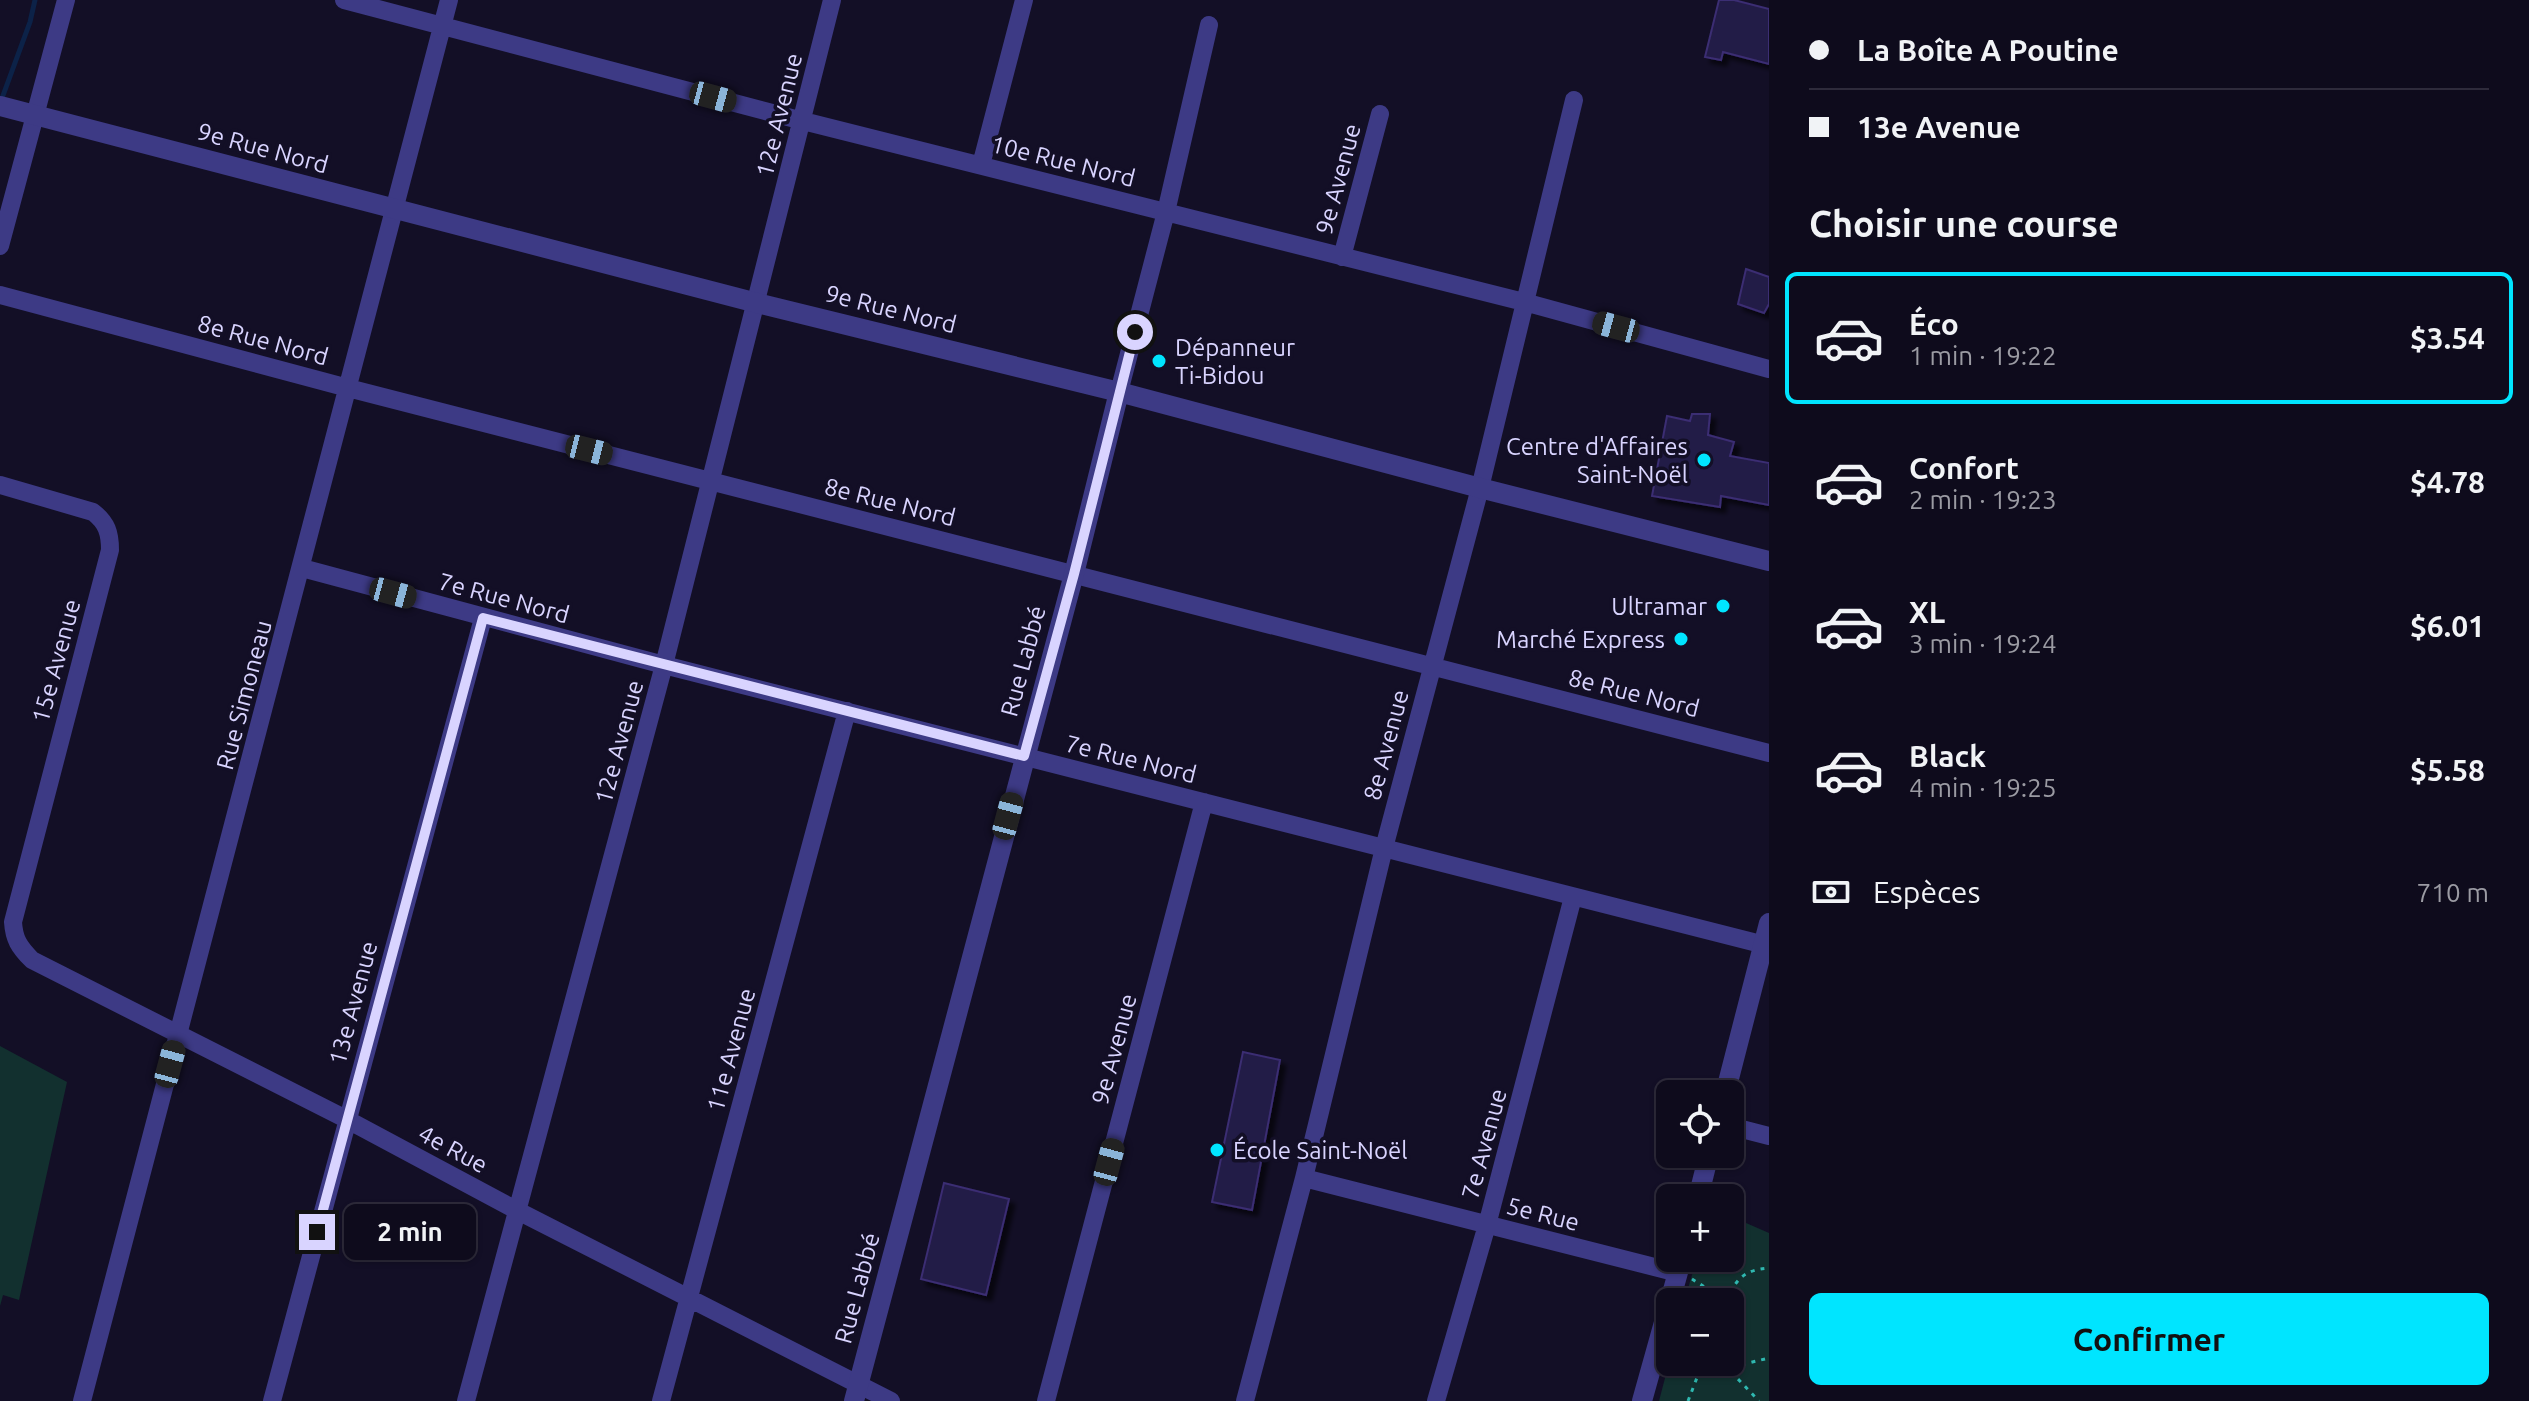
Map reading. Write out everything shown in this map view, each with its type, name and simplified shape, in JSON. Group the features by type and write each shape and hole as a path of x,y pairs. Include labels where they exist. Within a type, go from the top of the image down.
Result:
{"street":[{"path":"0,246 66,0"},
{"name":"10e Rue Nord","path":"344,0 803,121 1524,302 1769,369"},
{"name":"Rue Simoneau","path":"82,1401 449,0"},
{"name":"12e Avenue","path":"466,1401 664,665 832,0"},
{"path":"981,165 1024,0"},
{"name":"Rue Labbé","path":"856,1393 1074,574 1166,212 1209,25"},
{"name":"8e Avenue","path":"1245,1401 1304,1178 1384,848 1480,488 1574,100"},
{"name":"9e Rue Nord","path":"6,107 757,303 1119,392 1769,561"},
{"name":"9e Avenue","path":"1342,257 1380,114"},
{"name":"8e Rue Nord","path":"0,295 348,388 1769,753"},
{"name":"15e Avenue","path":"0,485 93,512 104,520 110,535 110,550 13,922"},
{"name":"7e Rue Nord","path":"302,568 664,665 1766,946"},
{"name":"13e Avenue","path":"272,1401 483,618"},
{"name":"11e Avenue","path":"661,1401 847,711"},
{"name":"9e Avenue","path":"1046,1401 1204,802"},
{"name":"7e Avenue","path":"1436,1401 1487,1225 1573,897"},
{"name":"4e Rue","path":"13,922 14,938 32,960 690,1297 856,1393 891,1401"},
{"path":"1729,1080 1766,946 1769,923"},
{"path":"1744,1130 1769,1136"},
{"name":"5e Rue","path":"1304,1178 1487,1225 1656,1260"},
{"path":"1642,1401 1678,1272"}],"path":[{"path":"1732,1288 1740,1275 1752,1269 1769,1268"},
{"path":"1689,1272 1708,1288"},
{"path":"1744,1364 1769,1358"},
{"path":"1688,1401 1698,1376"},
{"path":"1736,1376 1759,1401"}],"green space":[{"path":"0,1046 67,1082 19,1300 3,1295 0,1306"},
{"path":"1744,1222 1769,1233 1769,1401 1659,1401 1666,1376 1744,1376 1744,1288 1688,1288 1693,1272 1744,1272"}],"building":[{"path":"1719,0 1734,0 1769,9 1769,64 1723,52 1721,60 1705,57"},
{"path":"1746,269 1769,277 1769,304 1764,313 1738,304"},
{"name":"Centre d'Affaires Saint-Noël","path":"1692,414 1710,414 1708,435 1734,442 1730,456 1769,463 1769,505 1721,496 1720,507 1652,496 1667,416 1690,421"},
{"path":"1243,1052 1280,1060 1252,1210 1212,1202"},
{"path":"944,1183 1009,1199 986,1295 921,1279"}],"waterway":[{"path":"1,101 35,0"}],"place":[{"name":"Dépanneur Ti-Bidou","path":"1159,361"},
{"name":"Centre d'Affaires Saint-Noël","path":"1704,460"},
{"name":"Ultramar","path":"1723,606"},
{"name":"Marché Express","path":"1681,639"},
{"name":"École Saint-Noël","path":"1217,1150"}],"route":[{"path":"317,1232 483,618 1024,756 1135,332"}]}
